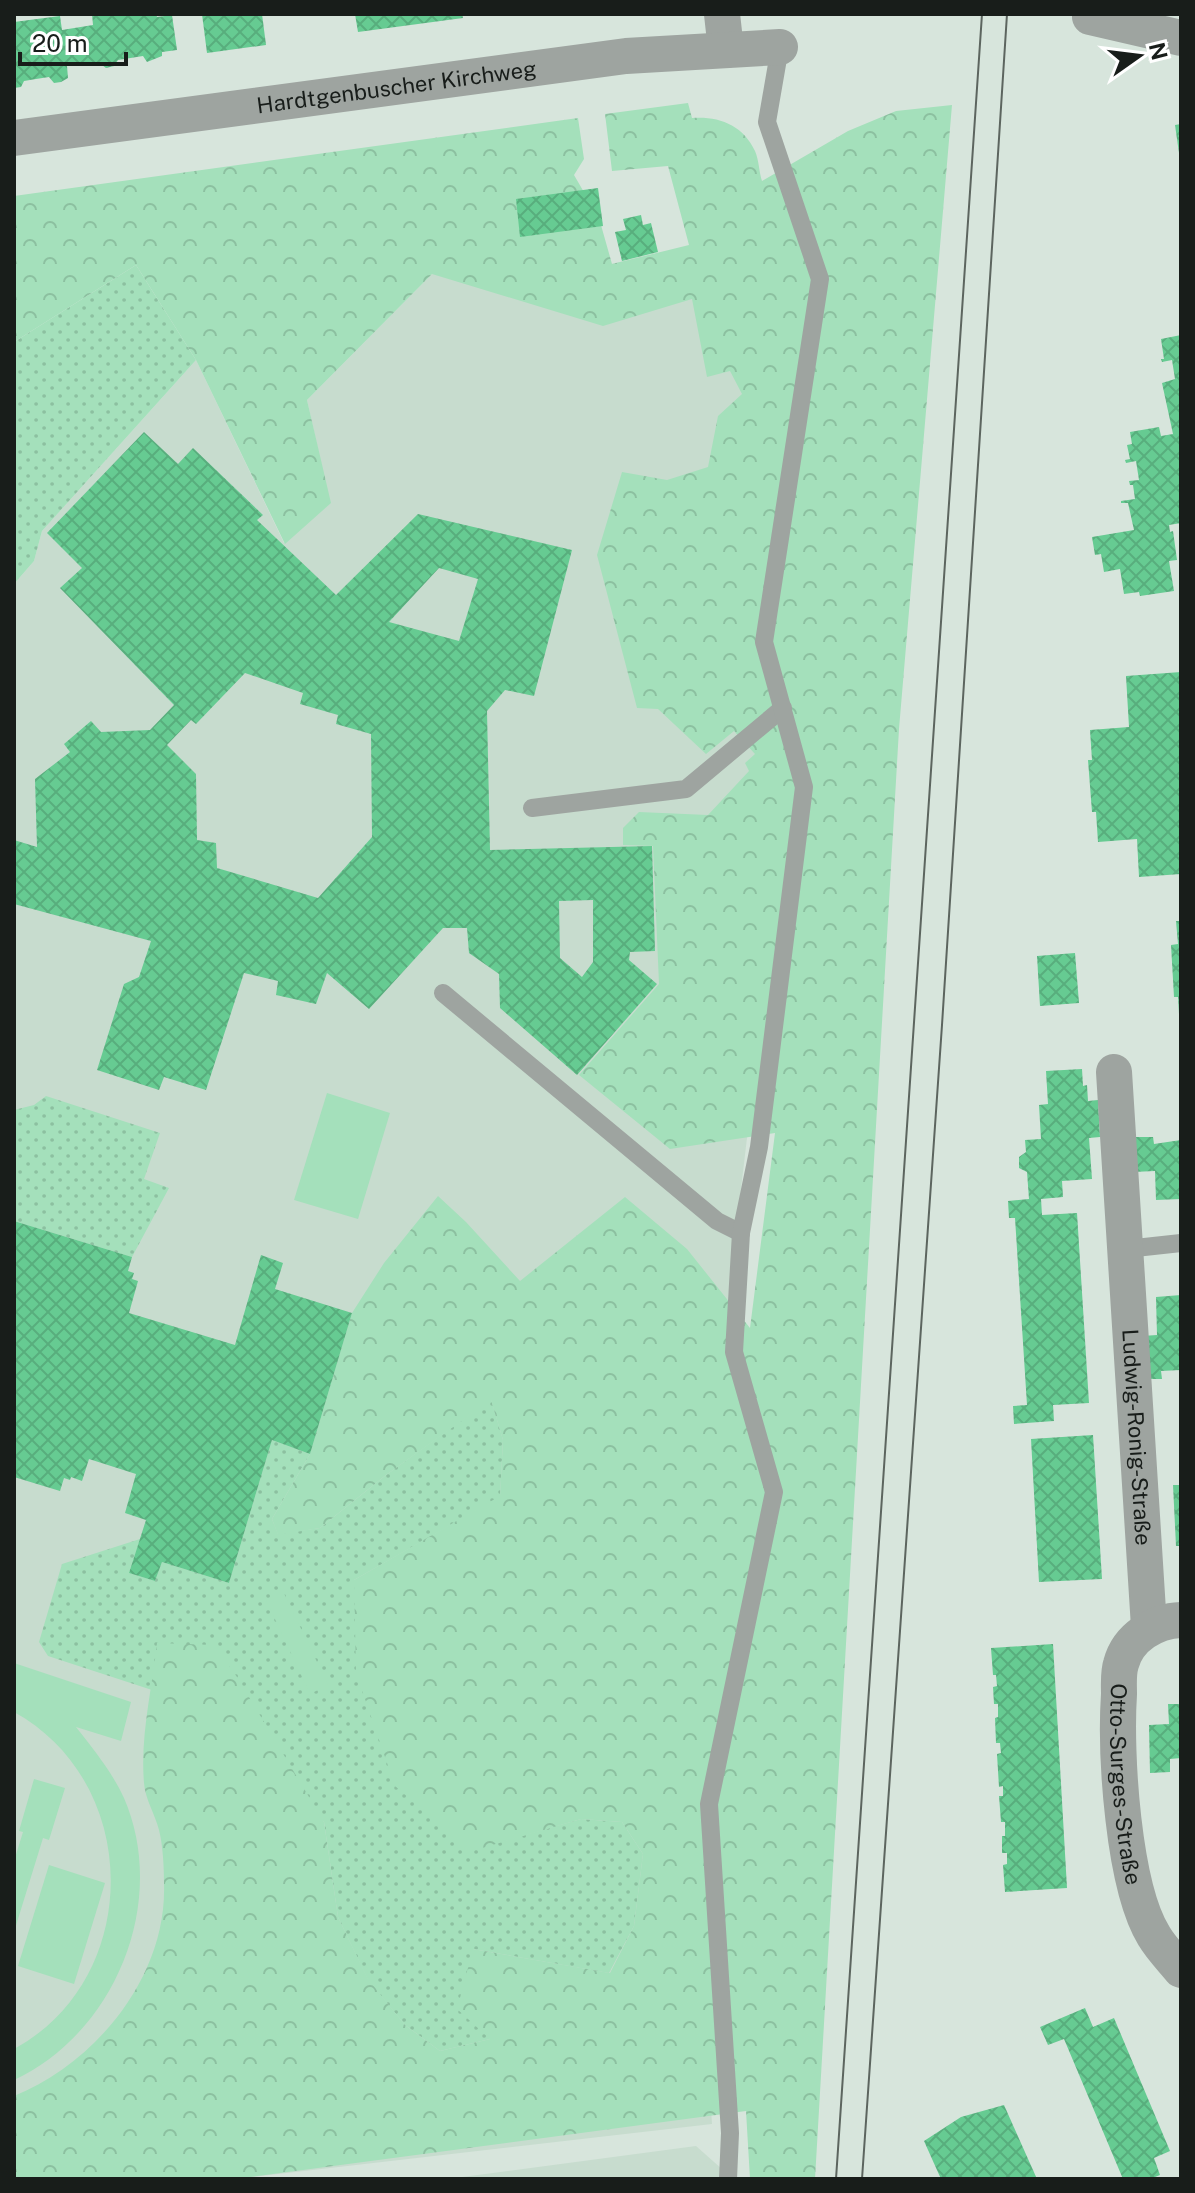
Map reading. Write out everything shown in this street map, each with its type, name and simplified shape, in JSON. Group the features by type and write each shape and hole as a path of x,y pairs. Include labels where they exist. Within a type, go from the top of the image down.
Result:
{"street":[{"path":"722,14 726,50"},
{"path":"1090,17 1181,38"},
{"name":"Hardtgenbuscher Kirchweg","path":"14,138 626,56 780,47"},
{"name":"Ludwig-Ronig-Straße","path":"1114,1072 1126,1249 1165,1623"},
{"name":"Otto-Surges-Straße","path":"1165,1623 1134,1641 1121,1663 1116,1735 1129,1858 1138,1896 1153,1936 1181,1970"}],"lane":[{"path":"728,2179 730,2133 709,1804 774,1492 734,1352 741,1233 759,1147 804,787 764,642 820,279 767,122 780,47"},
{"path":"532,808 686,789 783,708"},
{"path":"443,993 717,1221 741,1233"},
{"path":"1126,1249 1181,1243"}],"shaded area":[{"path":"762,182 789,783 720,1366 691,1808 712,2124 235,2179 14,2179 14,584 34,561 42,531 196,360 284,543 330,503 307,400 432,274 611,264 689,246"},
{"path":"696,2146 723,2170 722,2179 447,2179"}],"green space":[{"path":"688,103 692,118 721,121 744,135 755,151 762,181 848,131 896,111 952,105 899,729 815,2179 750,2179 746,2111 235,2179 14,2179 14,2096 72,2062 98,2039 121,2012 139,1983 153,1951 162,1918 164,1884 161,1843 145,1789 143,1765 157,1643 214,1645 237,1677 324,1822 338,1917 368,1979 405,2025 440,2051 490,2039 457,2009 473,1949 610,1973 634,1926 643,1854 622,1822 581,1819 472,1851 395,1786 356,1673 354,1580 500,1496 503,1440 491,1400 386,1475 320,1528 278,1535 272,1519 310,1454 352,1313 384,1263 438,1196 520,1281 625,1197 687,1249 750,1328 775,1133 670,1149 579,1075 659,984 653,846 623,845 623,828 639,812 708,815 749,771 745,763 755,754 734,731 706,754 658,709 637,708 597,555 622,472 667,480 708,467 718,416 742,394 730,371 707,377 692,299 603,326 432,274 307,400 331,503 285,544 196,360 136,265 14,342 14,196 578,118 584,159 574,175 599,218 612,264 689,245 668,166 612,171 605,114"},
{"path":"136,265 196,360 42,531 34,561 14,584 14,342"},
{"path":"327,1093 390,1113 358,1219 294,1200"},
{"path":"46,1096 160,1133 144,1179 169,1188 132,1257 14,1221 14,1110 34,1105"},
{"path":"491,1399 503,1440 500,1497 354,1580 472,1850 581,1819 622,1822 643,1854 634,1926 609,1973 473,1949 490,2039 440,2051 405,2025 368,1980 338,1917 324,1822 158,1644 152,1690 48,1656 39,1642 62,1564 140,1539 129,1573 155,1581 162,1562 229,1583 272,1440 310,1454 272,1519 278,1534 320,1528 386,1475"},
{"path":"283,1591 328,1685 310,1694 266,1600"},
{"path":"14,1663 131,1702 121,1741 76,1727 108,1770 124,1798 136,1838 140,1879 136,1921 124,1960 105,1998 80,2031 50,2059 14,2080 14,2049 56,2017 87,1977 105,1930 111,1881 105,1831 87,1785 56,1744 14,1712"},
{"path":"34,1779 65,1788 49,1840 43,1838 14,1932 14,1861"},
{"path":"49,1865 105,1883 74,1984 18,1966"}],"building":[{"path":"92,14 172,15 177,50 162,52 162,56 147,62 143,56 118,60 114,66 106,68 98,62 67,66 68,78 61,82 54,83 49,77 24,81 21,87 14,88 14,22 60,16 62,30 93,25"},
{"path":"202,14 262,14 266,45 207,53"},
{"path":"355,14 462,14 463,18 358,32"},
{"path":"1181,124 1181,153 1179,153 1175,125"},
{"path":"598,188 603,226 520,237 516,199"},
{"path":"641,215 643,225 651,223 658,252 622,261 615,232 626,230 623,219"},
{"path":"1181,335 1181,523 1169,525 1170,532 1173,531 1177,560 1169,561 1174,591 1140,596 1139,592 1124,594 1120,569 1104,572 1101,554 1095,555 1092,537 1134,530 1128,503 1121,503 1135,499 1133,485 1129,481 1139,480 1136,461 1126,463 1125,460 1130,459 1127,445 1132,444 1130,432 1159,427 1161,436 1173,434 1162,383 1175,379 1172,360 1162,362 1161,339"},
{"path":"144,432 178,464 193,448 263,515 257,520 336,595 418,514 572,550 534,696 505,690 487,711 490,850 652,846 655,951 630,952 629,960 657,984 577,1075 500,1008 499,974 469,953 467,928 443,928 369,1009 327,973 316,1004 276,995 278,981 244,973 206,1090 164,1077 159,1090 97,1070 124,984 139,977 151,941 14,904 14,840 37,847 35,779 70,752 64,744 91,721 101,732 150,730 174,705 60,588 82,568 47,533","holes":["439,568 478,579 459,641 389,622","245,673 303,693 300,704 338,715 336,724 371,734 372,837 318,898 217,868 216,843 197,840 196,774 167,745 191,720 196,724","593,900 593,962 582,977 560,958 559,901"]},
{"path":"1181,672 1181,874 1139,877 1137,839 1098,842 1088,760 1092,760 1090,730 1129,727 1126,676"},
{"path":"1176,921 1181,921 1181,1014 1178,997 1174,997 1171,945 1178,944"},
{"path":"1075,953 1079,1003 1040,1006 1037,956"},
{"path":"1082,1069 1088,1101 1098,1100 1100,1137 1089,1138 1092,1179 1062,1181 1063,1197 1041,1199 1042,1215 1077,1213 1089,1403 1053,1405 1054,1421 1014,1424 1013,1406 1027,1405 1015,1218 1009,1218 1008,1201 1029,1199 1027,1172 1019,1168 1019,1157 1026,1152 1025,1140 1041,1139 1039,1105 1048,1104 1046,1071"},
{"path":"1131,1137 1153,1137 1154,1144 1181,1140 1181,1199 1156,1200 1155,1171 1133,1172"},
{"path":"14,1221 132,1257 128,1271 134,1273 132,1279 138,1281 129,1313 235,1345 261,1255 283,1263 275,1289 352,1313 310,1454 272,1440 229,1583 162,1562 155,1581 129,1573 146,1520 125,1513 136,1474 89,1459 82,1481 64,1478 60,1491 14,1477"},
{"path":"1181,1295 1181,1370 1161,1371 1162,1379 1145,1379 1142,1336 1157,1335 1156,1297"},
{"path":"1093,1435 1102,1579 1039,1582 1031,1439"},
{"path":"1173,1485 1181,1485 1181,1546 1176,1546"},
{"path":"1053,1644 1067,1888 1005,1892 1003,1865 1007,1864 1007,1853 1002,1853 1005,1822 1001,1822 999,1796 1003,1796 1003,1786 999,1787 997,1754 1001,1753 1000,1743 996,1743 998,1704 994,1704 993,1687 997,1686 991,1648"},
{"path":"1168,1704 1181,1704 1181,1758 1170,1759 1170,1772 1150,1773 1149,1725 1169,1724"},
{"path":"1085,2008 1093,2027 1114,2018 1170,2151 1154,2158 1160,2175 1150,2179 1123,2179 1064,2039 1048,2045 1040,2027"},
{"path":"1004,2105 1037,2179 941,2179 924,2141 961,2117"}],"tram line":[{"path":"836,2179 982,14"},
{"path":"862,2179 942,1025 1007,14"}]}
